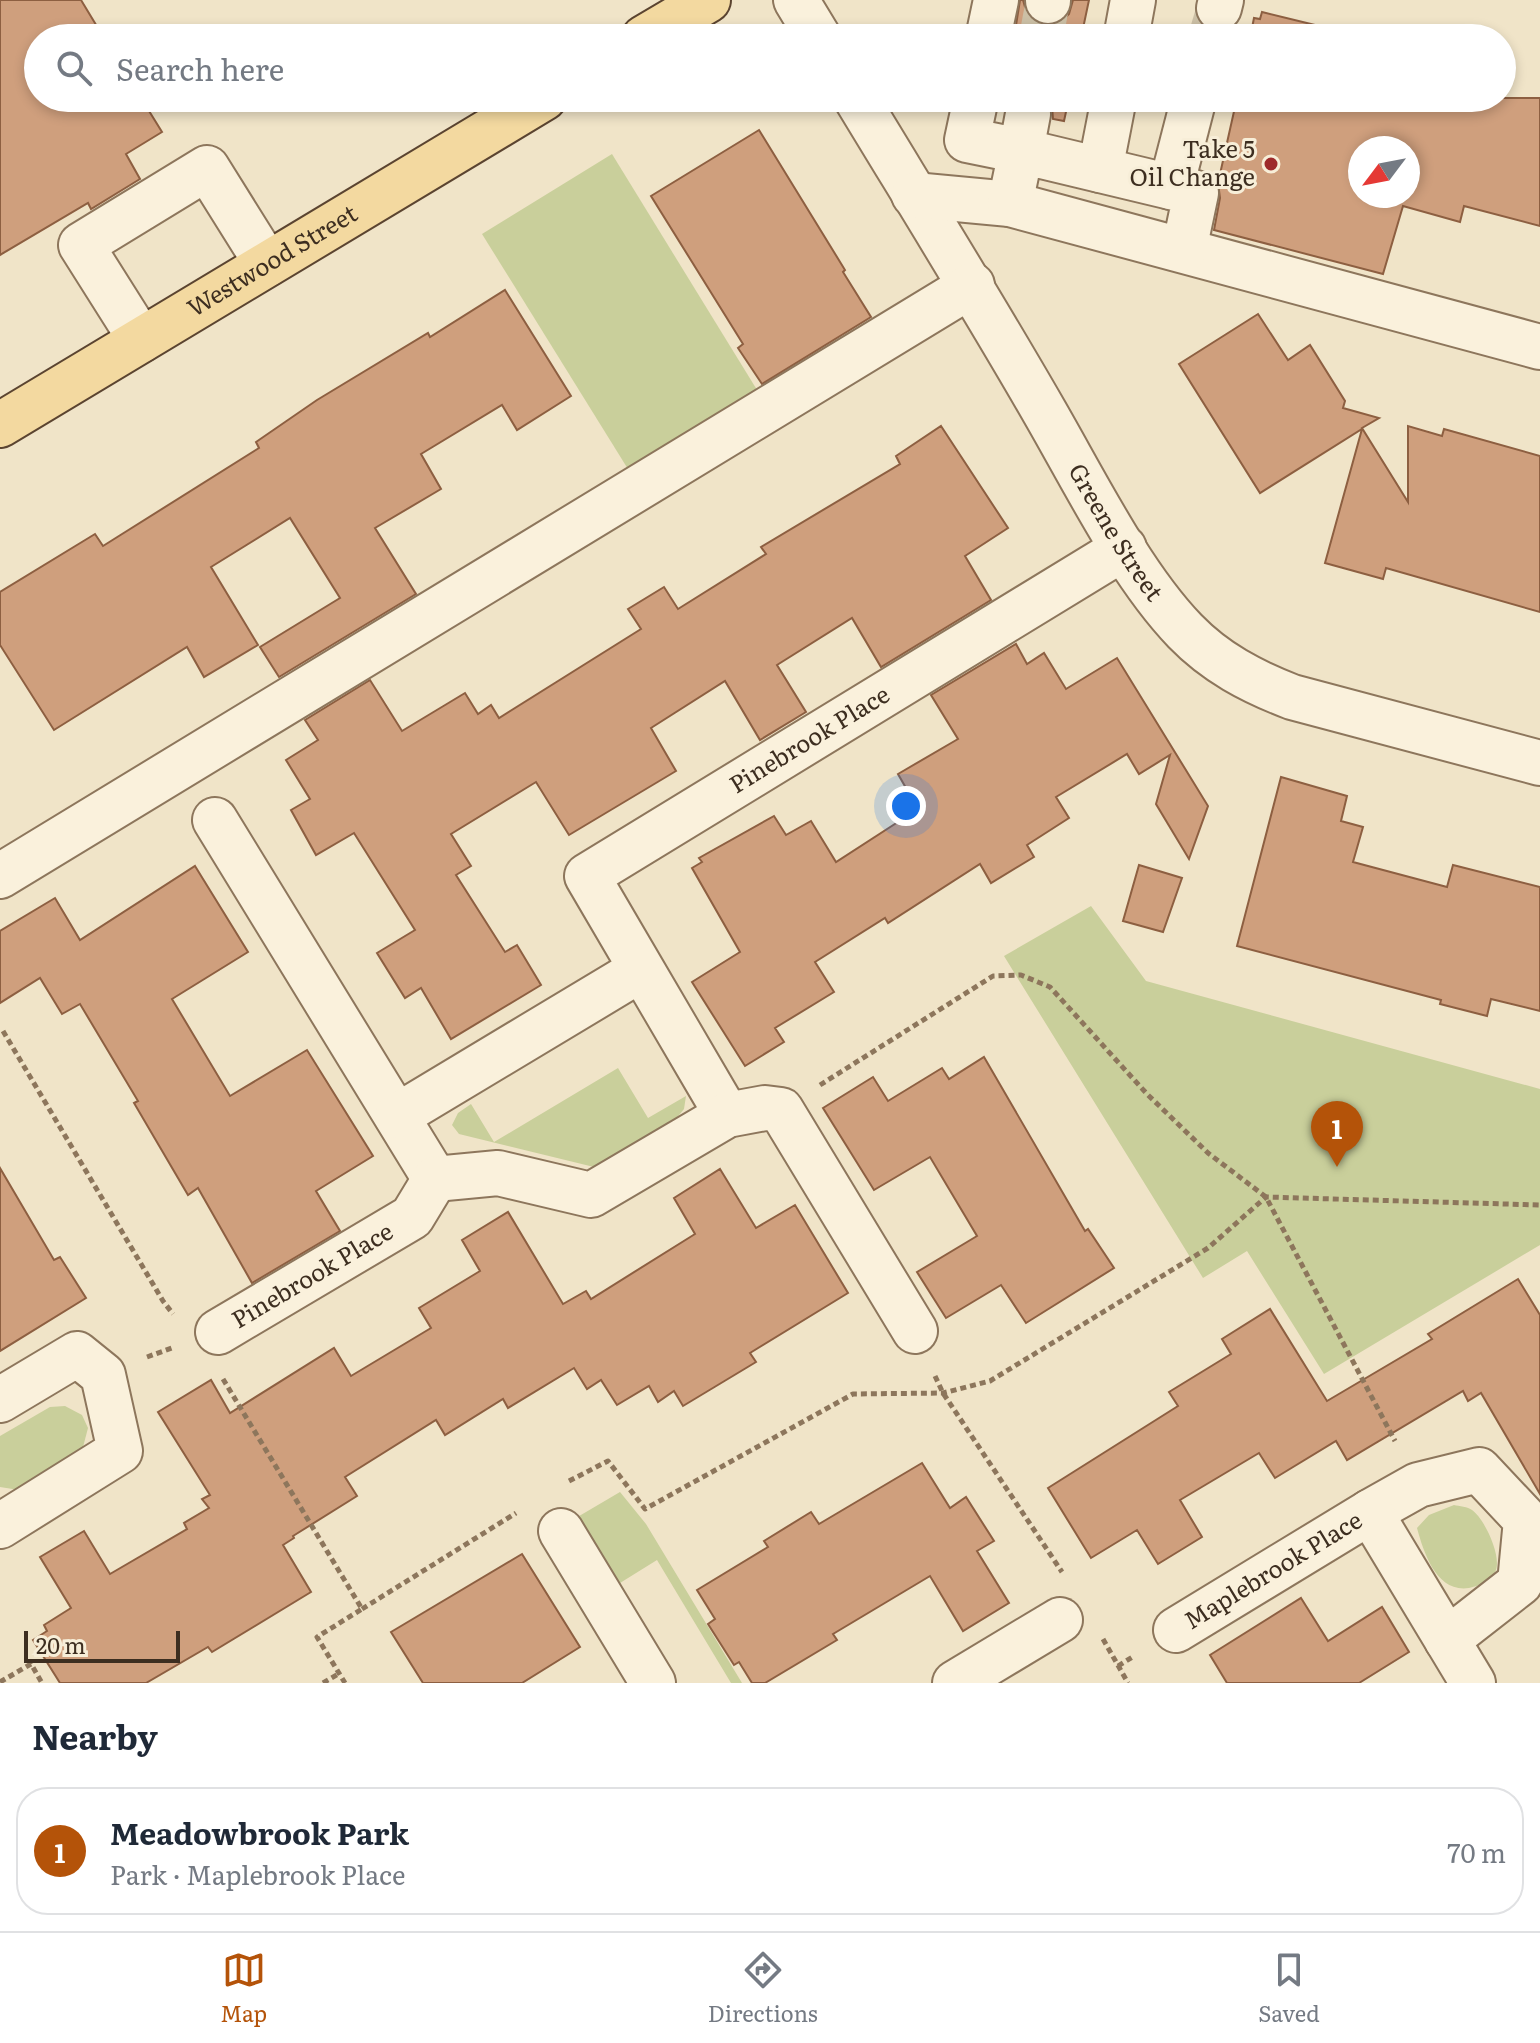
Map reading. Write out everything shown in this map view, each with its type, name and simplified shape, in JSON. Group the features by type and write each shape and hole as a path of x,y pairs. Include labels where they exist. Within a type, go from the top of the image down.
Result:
{"main road":[{"path":"665,24 697,3"},
{"name":"Westwood Street","path":"0,425 521,112"}],"street":[{"path":"796,0 811,24"},
{"path":"991,24 996,0"},
{"path":"1129,24 1133,0"},
{"name":"Greene Street","path":"864,112 972,285 1124,548 1184,630 1222,665 1292,697 1540,763"},
{"path":"973,112 967,140 1024,132 1100,170 1196,193 1184,250"},
{"path":"1100,170 1111,112"},
{"path":"1171,187 1190,112"},
{"path":"1010,204 1024,132"},
{"path":"141,340 81,245 207,168 267,264"},
{"path":"914,195 1010,204 1540,347"},
{"path":"0,876 972,285"},
{"name":"Pinebrook Place","path":"727,1115 587,876 1124,548"},
{"path":"215,820 435,1179 498,1173 591,1195 727,1115 765,1108 781,1110 915,1331"},
{"path":"397,1116 640,970"},
{"name":"Pinebrook Place","path":"218,1332 412,1217 435,1179"},
{"path":"0,1400 77,1354 103,1375 120,1451 0,1526"},
{"name":"Maplebrook Place","path":"1176,1630 1418,1485 1479,1470 1526,1520 1520,1583 1447,1640"},
{"name":"Maplebrook Place","path":"1370,1512 1473,1683"},
{"path":"545,1518 653,1683"},
{"path":"955,1683 1076,1612"}],"path":[{"path":"781,1110 993,976 1021,975 1050,987 1147,1094 1208,1153 1266,1197 1418,1485"},
{"path":"568,1482 608,1461 645,1509 853,1394 943,1393 990,1381 1208,1248 1266,1197 1540,1205"},
{"path":"915,1331 943,1393 1076,1612 1128,1683"},
{"path":"103,1375 218,1332"},
{"path":"362,1609 545,1518"},
{"path":"0,1682 31,1664 42,1683"},
{"path":"323,1683 340,1673"}],"green space":[{"path":"612,154 765,403 636,482 482,234"},
{"path":"1091,906 1146,981 1540,1089 1540,1245 1324,1374 1247,1251 1203,1278 1004,956"},
{"path":"618,1068 648,1118 686,1096 684,1109 675,1120 594,1167 459,1134 452,1125 458,1113 471,1104 494,1142"},
{"path":"65,1406 82,1415 88,1428 82,1451 19,1490 0,1487 0,1436 50,1407"},
{"path":"620,1492 646,1524 742,1683 731,1683 657,1560 620,1583 592,1540 569,1522"},
{"path":"1454,1505 1470,1509 1477,1515 1497,1558 1493,1575 1484,1583 1469,1588 1458,1588 1440,1578 1428,1560 1417,1528 1429,1515"}],"building":[{"path":"0,0 81,0 96,24 24,24 24,112 150,112 162,132 126,154 140,179 91,209 88,203 0,255"},
{"path":"1020,0 1023,0 1027,14 1041,24 1016,24"},
{"path":"1073,0 1089,0 1084,24 1056,24 1069,14"},
{"path":"1262,12 1311,24 1253,24 1254,18 1260,19"},
{"path":"1516,98 1540,98 1540,226 1464,206 1460,222 1410,208 1420,208 1420,136 1348,136 1348,208 1402,208 1383,274 1214,230 1220,198 1218,183 1234,112 1516,112"},
{"path":"1052,112 1066,112 1064,121 1053,119"},
{"path":"759,130 871,317 762,384 738,348 743,344 651,196"},
{"path":"505,290 571,396 517,430 502,405 421,454 441,489 375,528 416,594 279,677 260,647 340,598 290,518 211,567 258,645 204,677 187,647 54,730 0,645 0,592 95,534 103,546 259,448 256,442 317,400 428,333 430,337"},
{"path":"1258,314 1288,360 1310,345 1345,401 1343,408 1379,418 1362,428 1408,502 1408,426 1442,436 1444,429 1540,456 1540,612 1386,568 1383,579 1325,563 1362,429 1260,493 1179,364"},
{"path":"941,426 1008,528 965,556 991,600 881,667 852,618 777,665 806,712 760,740 725,681 651,728 676,771 569,835 536,782 451,834 471,866 456,875 505,952 517,945 541,985 451,1039 421,988 405,998 377,953 415,930 354,833 316,855 291,810 310,799 286,760 318,740 305,720 370,680 402,731 465,693 478,714 491,705 499,718 641,629 628,609 664,587 678,609 766,554 761,547 900,464 896,456"},
{"path":"1016,644 1027,664 1044,653 1066,689 1117,658 1208,806 1189,859 1156,804 1170,755 1139,774 1127,754 1056,797 1069,818 1027,845 1034,857 991,883 980,864 888,923 885,918 815,962 834,992 775,1028 784,1042 745,1066 692,982 740,952 692,868 702,862 699,858 774,816 786,835 811,821 836,862 918,809 898,774 958,739 931,695"},
{"path":"1281,777 1347,796 1341,821 1363,827 1353,862 1447,887 1453,865 1540,887 1540,1011 1491,999 1487,1016 1440,1004 1441,1000 1237,946"},
{"path":"1139,865 1182,878 1163,932 1123,921"},
{"path":"195,866 248,952 172,999 230,1096 307,1050 373,1156 316,1191 340,1231 252,1283 198,1188 188,1195 134,1103 138,1101 80,1004 62,1014 40,978 0,1003 0,931 55,898 80,940"},
{"path":"984,1057 1085,1231 1088,1229 1114,1268 1026,1323 1001,1285 946,1318 917,1272 977,1236 930,1157 874,1190 823,1108 873,1077 888,1101 942,1068 949,1079"},
{"path":"0,1168 54,1260 60,1257 86,1298 0,1351"},
{"path":"720,1169 756,1228 795,1205 848,1293 750,1353 756,1362 683,1406 674,1391 658,1402 649,1386 617,1405 601,1380 587,1389 574,1368 508,1408 503,1399 445,1435 436,1420 345,1477 357,1496 283,1545 311,1592 212,1652 208,1647 146,1683 60,1683 33,1640 47,1631 44,1625 71,1608 40,1557 84,1531 110,1574 187,1529 184,1523 209,1508 202,1499 210,1495 158,1412 211,1380 230,1413 334,1348 351,1376 431,1328 419,1308 480,1271 462,1240 508,1212 563,1304 586,1291 591,1299 695,1234 674,1198"},
{"path":"1518,1279 1540,1315 1540,1494 1481,1393 1468,1401 1463,1391 1347,1460 1336,1441 1275,1478 1259,1453 1180,1500 1202,1537 1158,1564 1137,1530 1091,1558 1048,1488 1178,1406 1169,1392 1231,1354 1222,1339 1270,1309 1327,1401 1432,1339 1428,1334"},
{"path":"922,1463 950,1508 966,1497 994,1541 977,1551 1009,1603 963,1631 930,1576 833,1634 837,1640 765,1683 752,1683 739,1662 734,1665 708,1624 715,1619 697,1590 768,1547 764,1541 811,1512 819,1524"},
{"path":"522,1554 580,1647 522,1683 423,1683 391,1632"},
{"path":"1301,1598 1328,1641 1382,1607 1409,1652 1359,1683 1227,1683 1210,1655"}],"tunnel":[{"path":"1044,24 1048,1"},
{"path":"1214,24 1219,8"}],"place":[{"name":"Take 5 Oil Change","path":"1271,164"},
{"name":"Meadowbrook Park","path":"1337,1167"}]}
